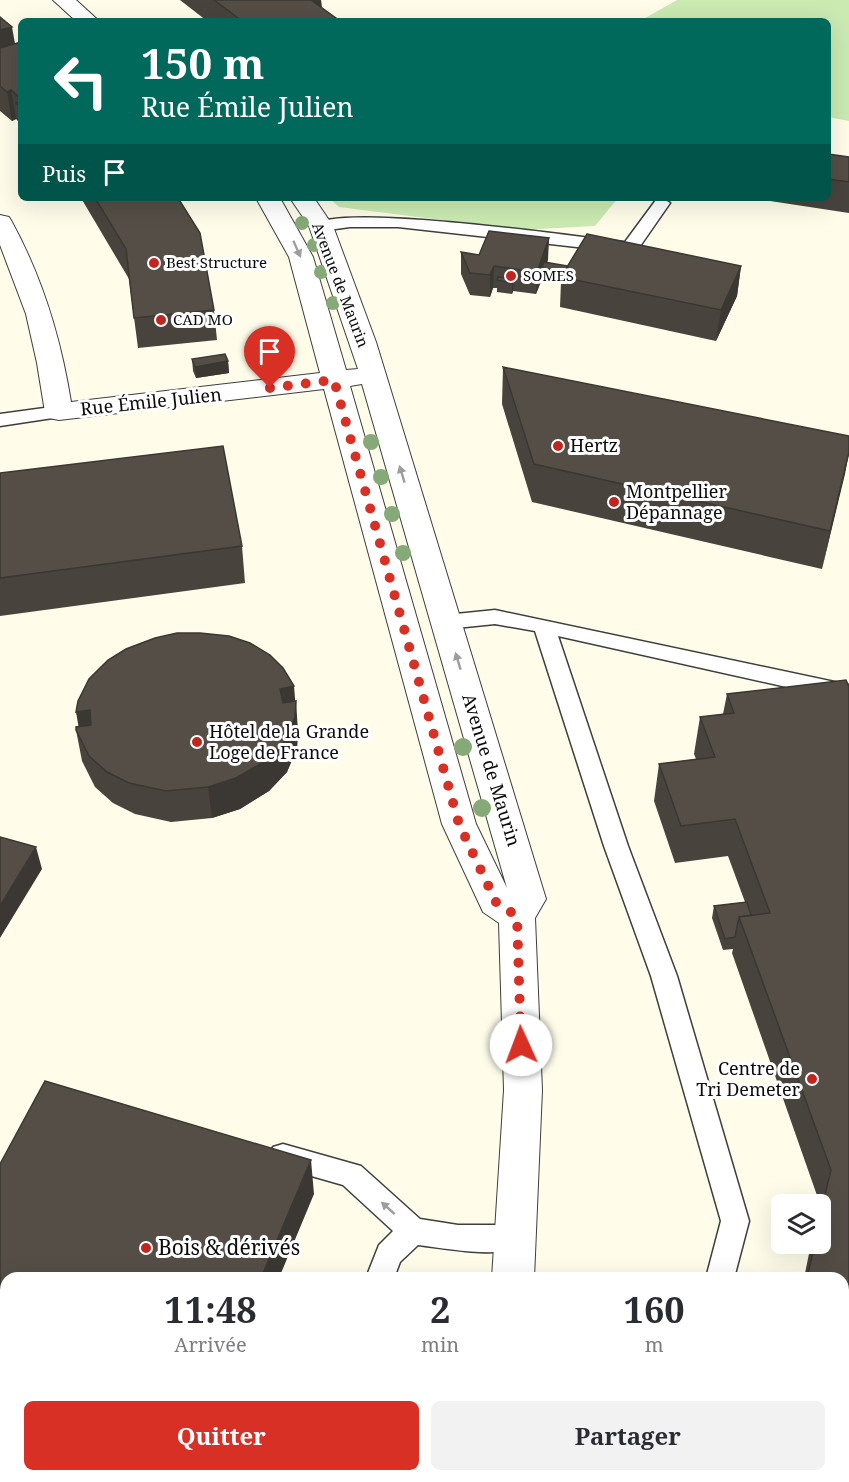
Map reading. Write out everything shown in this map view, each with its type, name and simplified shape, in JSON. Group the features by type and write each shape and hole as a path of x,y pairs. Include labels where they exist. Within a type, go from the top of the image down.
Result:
{"street":[{"path":"63,0 85,18"},
{"name":"Avenue de Maurin","path":"270,201 301,257 459,824 496,902 517,916"},
{"name":"Avenue de Maurin","path":"304,201 321,226 372,374 528,899 517,916 523,1090 513,1272"},
{"name":"Rue Émile Julien","path":"0,222 12,243 37,308 54,379 59,412 334,380"},
{"name":"Avenue de Maurin","path":"334,380 372,374"},
{"path":"404,628 446,622"}],"lane":[{"path":"321,226 350,222 398,222 630,248 662,203"},
{"path":"0,420 59,412"},
{"path":"446,622 495,617 849,693"},
{"path":"544,626 616,846 664,976 735,1221 722,1272"},
{"path":"261,1150 351,1175 413,1231 458,1238 515,1238"},
{"path":"382,1272 389,1254 413,1231"}],"green space":[{"path":"677,0 849,0 849,121 831,118 831,18 645,18"},
{"path":"332,201 616,201 595,226 519,230 339,207"}],"building":[{"path":"214,0 311,0 336,18 238,18"},
{"path":"0,17 12,27 0,30"},
{"path":"18,43 18,96 11,90 7,92 0,86 0,48"},
{"path":"831,154 849,157 849,182 831,179"},
{"path":"97,201 180,201 200,233 214,310 134,318 126,249"},
{"path":"489,231 549,238 537,272 494,266 490,275 470,273 461,252 479,255"},
{"path":"587,234 741,266 721,310 561,277"},
{"path":"544,262 568,266 565,271 542,268"},
{"path":"498,277 514,279 512,283 497,280"},
{"path":"225,354 228,361 195,367 192,359"},
{"path":"503,367 849,436 849,452 830,531 534,464"},
{"path":"223,446 242,546 0,578 0,473"},
{"name":"Hôtel de la Grande Loge de France","path":"177,633 229,636 250,643 270,655 283,668 294,686 280,689 283,703 296,701 295,717 285,741 267,760 236,778 208,787 166,791 129,783 107,772 89,756 76,730 76,727 91,725 90,710 76,712 78,701 89,679 108,660 126,649 155,638"},
{"name":"Centre de Tri Demeter","path":"846,680 849,687 849,1272 808,1272 813,1254 831,1254 831,1194 825,1194 831,1170 739,917 770,913 735,819 681,826 659,764 715,757 700,717 734,713 727,694"},
{"path":"0,837 36,847 0,906"},
{"path":"747,902 751,915 739,917 735,937 725,939 714,906"},
{"name":"Bois & dérivés","path":"45,1081 311,1160 264,1272 0,1272 0,1164"}],"place":[{"name":"Best Structure","path":"154,263"},
{"name":"SOMES","path":"511,276"},
{"name":"CAD MO","path":"161,320"},
{"name":"Hertz","path":"558,446"},
{"name":"Montpellier Dépannage","path":"614,502"},
{"name":"Hôtel de la Grande Loge de France","path":"197,742"},
{"name":"Centre de Tri Demeter","path":"812,1079"},
{"name":"Bois & dérivés","path":"146,1248"}],"route":[{"path":"270,388 334,380 459,824 496,902 517,916 521,1045"}]}
